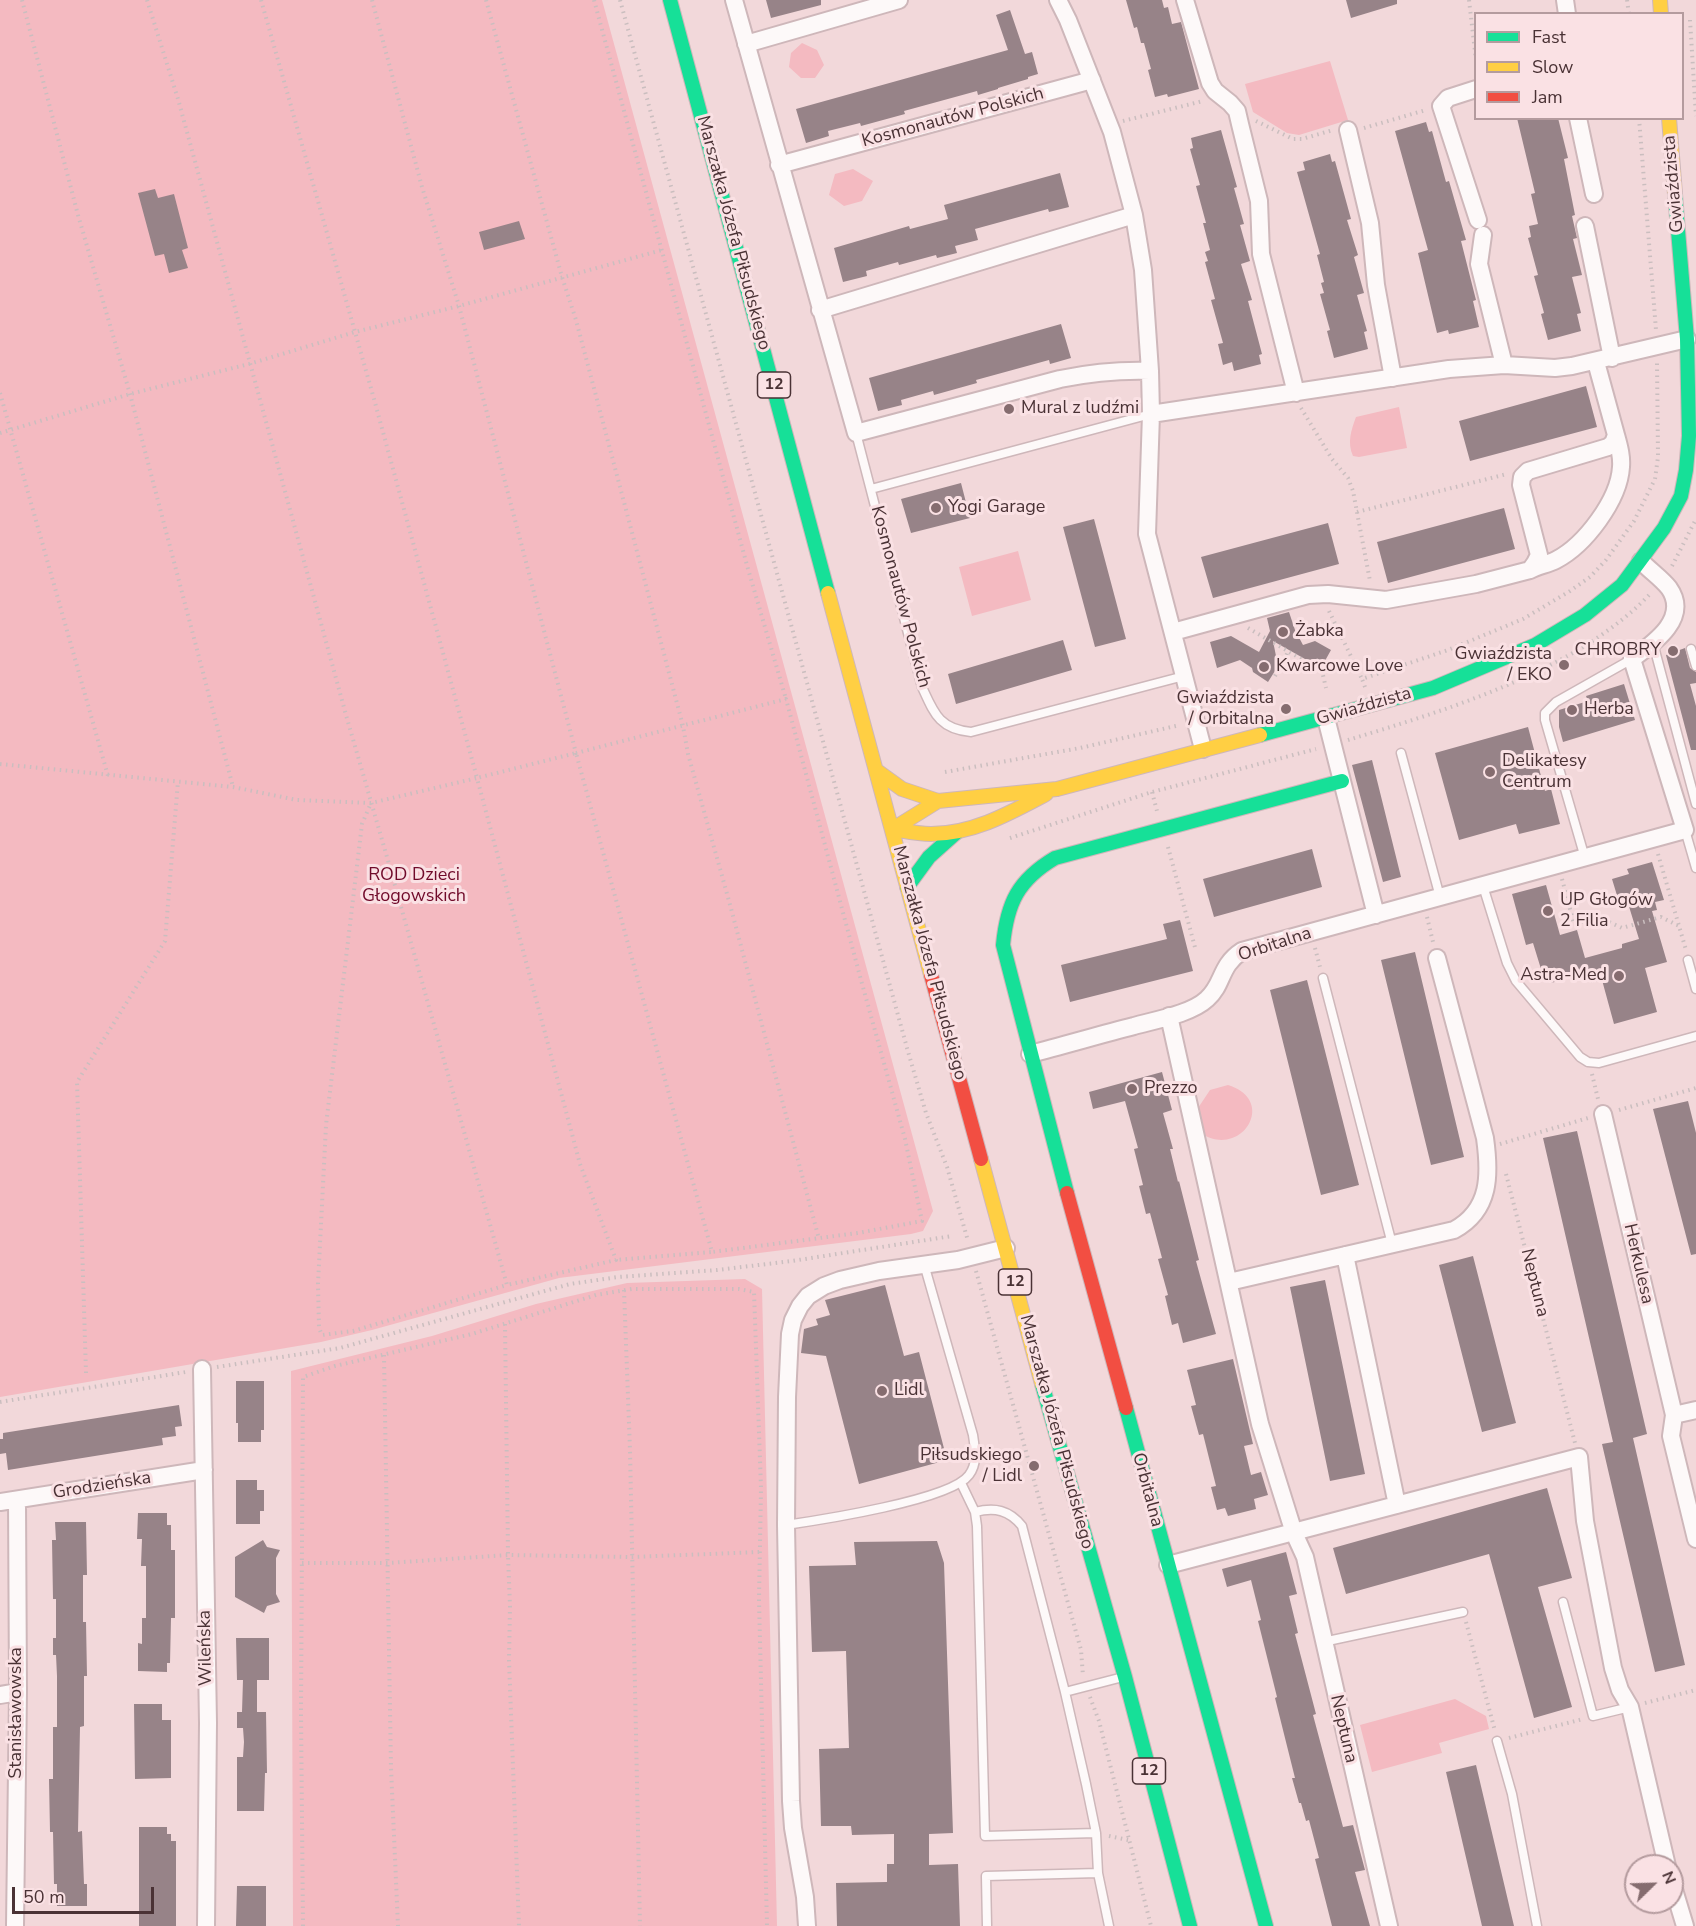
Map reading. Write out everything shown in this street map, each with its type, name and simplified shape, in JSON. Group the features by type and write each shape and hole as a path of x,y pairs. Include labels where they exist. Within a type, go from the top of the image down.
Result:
{"street":[{"name":"Marszałka Józefa Piłsudskiego","path":"670,0 1085,1540 1125,1677 1190,1926"},
{"name":"Kosmonautów Polskich","path":"734,0 856,433"},
{"path":"746,44 898,0"},
{"path":"1058,0 1110,126 1134,215 1143,270 1150,371 1147,534 1203,749"},
{"path":"1185,0 1210,83 1237,111 1259,201 1261,254 1296,393"},
{"name":"Kosmonautów Polskich","path":"779,165 1092,80"},
{"path":"1474,90 1448,98 1442,106 1480,228 1479,264 1504,365"},
{"path":"1578,120 1594,194"},
{"name":"Gwiaździsta","path":"893,830 938,801 1057,789 1433,688 1535,645 1585,615 1622,585 1664,528 1681,496 1686,470 1691,357 1687,339 1669,120"},
{"path":"1348,130 1370,223 1376,285 1393,378"},
{"path":"820,310 1134,215"},
{"path":"1586,226 1612,358"},
{"path":"1151,414 1449,369 1504,365 1555,368 1596,362 1687,339"},
{"path":"1173,632 1308,596 1321,594 1386,600 1453,588 1530,570 1556,560 1572,550 1602,516 1617,488 1621,469 1621,456 1596,362"},
{"path":"856,433 1060,379 1112,371 1150,371"},
{"path":"1530,570 1539,555 1521,485 1522,477 1528,471 1608,447 1614,443 1616,435"},
{"path":"1326,718 1376,915 1685,830 1632,659 1670,626 1676,612 1675,602 1668,588 1641,561"},
{"path":"877,771 902,789 938,801"},
{"name":"Orbitalna","path":"1266,1926 1030,1054 1003,945 1004,921 1014,897 1028,877 1039,867 1055,858 1342,781"},
{"name":"Gwiaździsta","path":"893,830 934,834 957,832 1003,817 1057,789"},
{"path":"908,887 927,858 940,844 957,832"},
{"name":"Orbitalna","path":"1030,1054 1169,1016 1196,1006 1207,1000 1231,958 1242,951 1376,915"},
{"path":"1229,1282 1454,1230 1464,1225 1474,1214 1483,1198 1495,1149 1437,958"},
{"name":"Neptuna","path":"1169,1016 1260,1424 1294,1533 1305,1557 1389,1926"},
{"name":"Herkulesa","path":"1603,1114 1674,1414 1671,1436 1696,1539"},
{"path":"807,1926 792,1810 786,1525 787,1396 790,1334 793,1320 808,1296 840,1280 1006,1248"},
{"path":"1345,1255 1397,1505"},
{"name":"Wileńska","path":"202,1369 208,1723 206,1926"},
{"path":"1674,1414 1696,1410"},
{"path":"1168,1565 1579,1457 1585,1521 1613,1668 1620,1690 1630,1707 1664,1854"},
{"name":"Grodzieńska","path":"0,1502 204,1470"},
{"name":"Stanisławowska","path":"16,1926 17,1500"},
{"path":"0,1695 18,1692"},
{"path":"0,1921 16,1926"}],"lane":[{"path":"871,489 1151,414"},
{"name":"Kosmonautów Polskich","path":"856,433 922,687 934,712 944,725 957,731 970,732 1184,676"},
{"path":"1653,643 1696,804"},
{"path":"1691,649 1696,666"},
{"path":"1586,858 1545,720 1545,713 1556,702 1632,659"},
{"path":"1401,753 1440,897"},
{"path":"1685,830 1696,868"},
{"path":"1483,886 1507,963 1516,981 1580,1057 1588,1062 1599,1063 1696,1036"},
{"path":"1688,960 1696,989"},
{"path":"1323,978 1392,1244"},
{"path":"786,1525 877,1508 932,1494 960,1484 968,1477 975,1465 975,1450 924,1264"},
{"path":"960,1484 975,1512 985,1836 1096,1833"},
{"path":"975,1512 998,1509 1016,1518 1022,1526 1065,1692 1096,1833 1098,1873 1108,1926"},
{"path":"1563,1602 1593,1716 1630,1707"},
{"path":"1323,1642 1463,1612"},
{"path":"1065,1692 1125,1677"},
{"path":"1497,1741 1512,1794 1537,1926"},
{"path":"987,1926 986,1876 1098,1873"}],"path":[{"path":"22,0 78,215 130,394 233,788"},
{"path":"147,0 178,99 249,364 507,1286"},
{"path":"261,0 355,332 580,1164 616,1260"},
{"path":"372,0 422,187 459,306 576,753 712,1252"},
{"path":"486,0 562,277 576,320 683,726 688,754 819,1239"},
{"path":"371,803 362,824 326,1125 318,1284 319,1328 322,1335 353,1331 507,1286 616,1260 712,1252 819,1239 922,1221 905,1139 594,0"},
{"path":"620,0 907,1048 926,1113 940,1148 959,1209 1081,1650 1083,1677 1099,1721 1151,1926"},
{"path":"1469,0 1474,43"},
{"path":"1690,20 1696,116"},
{"path":"1110,126 1222,97"},
{"path":"1639,120 1656,333"},
{"path":"0,432 130,394 249,364 355,332 662,250"},
{"path":"0,393 108,776"},
{"path":"1296,393 1300,406 1322,446 1348,478 1353,491 1373,599"},
{"path":"1357,512 1503,474 1522,477"},
{"path":"1321,594 1362,679"},
{"path":"1229,617 1322,671 1326,688"},
{"path":"1275,676 1288,652"},
{"path":"0,764 178,781 297,800 371,803 786,699"},
{"path":"945,772 1080,748 1196,721"},
{"path":"999,842 1152,792 1317,749"},
{"path":"86,1373 76,1082 165,941 178,781"},
{"path":"1152,792 1196,951"},
{"path":"1654,839 1688,960"},
{"path":"1560,870 1574,924 1598,917 1622,928 1660,917 1678,926"},
{"path":"1423,902 1437,958"},
{"path":"1311,933 1323,978"},
{"path":"1588,1062 1603,1114"},
{"path":"1495,1149 1603,1114 1696,1088"},
{"name":"Neptuna","path":"1504,1167 1579,1457"},
{"path":"0,1402 340,1348 570,1284 618,1277 717,1270 792,1261 952,1236"},
{"path":"303,1926 301,1724 303,1377 335,1366 472,1334 596,1295 624,1290 739,1289 754,1292 761,1488 759,1600 767,1926"},
{"path":"624,1290 633,1557 640,1926"},
{"path":"506,1324 509,1660 519,1926"},
{"path":"384,1355 391,1768 398,1926"},
{"path":"302,1563 388,1563 508,1555 633,1557 760,1552"},
{"path":"1463,1612 1497,1741 1593,1716"},
{"path":"1630,1707 1696,1690"},
{"path":"1096,1833 1128,1840"}],"green space":[{"name":"ROD Dzieci Głogowskich","path":"0,0 602,0 933,1211 923,1231 559,1278 321,1342 0,1397"},
{"path":"802,43 817,50 824,65 815,78 801,78 789,67 791,53"},
{"path":"1330,61 1348,120 1299,135 1287,133 1253,112 1245,84"},
{"path":"853,169 873,181 862,201 844,206 829,195 835,174"},
{"path":"1399,407 1407,448 1359,457 1353,456 1350,441 1356,417"},
{"path":"1018,551 1031,600 972,616 959,567"},
{"path":"1228,1085 1243,1092 1251,1103 1252,1114 1248,1125 1240,1134 1229,1139 1215,1139 1200,1133 1198,1108 1210,1090"},
{"path":"745,1279 762,1289 777,1926 293,1926 291,1371 432,1336 536,1304 627,1283"},
{"path":"1455,1699 1486,1716 1489,1729 1439,1743 1442,1753 1372,1772 1360,1725"}],"building":[{"path":"766,0 821,0 821,5 771,18"},
{"path":"1126,0 1162,0 1164,8 1168,7 1172,24 1181,22 1199,89 1168,97 1167,94 1155,97 1144,43 1141,43 1137,27 1134,28"},
{"path":"1346,0 1397,0 1397,4 1351,18"},
{"path":"1010,10 1025,54 1032,52 1038,74 978,95 977,91 904,111 905,114 861,126 860,123 828,131 829,136 806,143 796,109 1008,50 996,15"},
{"path":"1517,120 1558,120 1568,158 1564,159 1577,238 1573,239 1582,275 1572,277 1581,313 1577,314 1581,331 1548,340 1541,314 1544,313 1534,276 1538,275 1528,238 1531,237 1529,226 1538,224 1531,194 1535,193"},
{"path":"1426,122 1429,132 1432,131 1446,182 1449,181 1466,240 1461,241 1476,300 1473,301 1479,327 1449,334 1448,330 1437,333 1418,253 1428,250 1395,131"},
{"path":"1221,130 1237,187 1234,188 1244,224 1240,225 1250,261 1241,264 1252,300 1248,301 1262,354 1259,355 1261,364 1234,371 1232,362 1223,365 1218,344 1223,343 1211,300 1215,299 1205,262 1208,261 1205,252 1210,250 1203,223 1206,223 1196,186 1200,185 1190,149 1193,148 1191,138"},
{"path":"1330,154 1332,162 1335,161 1351,219 1347,220 1358,255 1354,257 1364,293 1357,295 1367,331 1364,332 1368,349 1334,358 1327,331 1330,330 1320,294 1324,293 1321,283 1324,282 1317,255 1320,254 1297,172 1305,170 1303,162"},
{"path":"1060,173 1069,207 1049,212 1048,209 975,229 978,240 955,246 957,253 937,258 936,255 899,265 898,262 866,271 867,276 843,282 834,248 909,226 910,229 948,219 944,205"},
{"path":"155,189 158,198 174,194 188,248 182,250 188,268 169,273 164,254 155,256 138,193"},
{"path":"519,221 525,239 484,250 479,232"},
{"path":"1061,324 1071,358 1050,364 1049,360 976,380 977,383 934,395 933,391 901,400 902,405 878,411 869,378"},
{"path":"1586,386 1597,427 1470,461 1459,421"},
{"name":"Yogi Garage","path":"961,483 970,518 911,533 901,499"},
{"path":"1504,508 1515,549 1388,583 1377,542"},
{"path":"1094,519 1126,639 1095,647 1063,527"},
{"path":"1328,523 1339,564 1213,598 1201,557"},
{"path":"1289,612 1303,645 1315,641 1331,650 1321,668 1273,641 1278,666 1268,682 1240,660 1217,668 1210,642 1231,636 1259,652 1270,631 1267,618"},
{"path":"1063,640 1072,670 956,704 948,674"},
{"path":"1685,648 1690,668 1696,672 1696,683 1690,684 1696,706 1696,750 1691,750 1666,655"},
{"path":"1624,684 1635,720 1563,742 1559,727 1559,710 1588,701 1586,696"},
{"name":"Delikatesy Centrum","path":"1528,727 1545,791 1551,789 1560,824 1519,834 1516,824 1459,840 1435,753"},
{"path":"1372,760 1401,877 1383,882 1352,765"},
{"path":"1312,849 1322,887 1214,917 1203,879"},
{"path":"1652,862 1664,900 1655,902 1657,910 1652,911 1667,962 1645,968 1657,1012 1614,1024 1602,980 1591,983 1589,972 1551,983 1545,982 1533,943 1526,945 1512,894 1546,885 1560,935 1577,930 1585,958 1622,948 1622,944 1639,939 1627,900 1619,902 1612,879 1629,874 1627,869"},
{"path":"1180,920 1193,971 1070,1002 1061,965 1167,939 1163,924"},
{"path":"1415,952 1464,1157 1431,1165 1381,960"},
{"path":"1307,980 1359,1185 1321,1195 1270,990"},
{"path":"1162,1072 1172,1110 1163,1113 1173,1149 1170,1149 1216,1334 1183,1343 1178,1323 1172,1325 1165,1296 1168,1295 1158,1259 1162,1258 1150,1213 1146,1214 1139,1186 1143,1185 1134,1149 1138,1148 1125,1101 1093,1109 1089,1092"},
{"path":"1688,1101 1696,1133 1696,1254 1691,1255 1653,1109"},
{"path":"1577,1131 1647,1434 1633,1438 1685,1665 1655,1672 1602,1444 1613,1442 1543,1138"},
{"path":"1473,1256 1516,1423 1482,1432 1439,1265"},
{"path":"1325,1280 1365,1474 1330,1481 1290,1287"},
{"name":"Lidl","path":"885,1285 904,1356 919,1352 947,1460 859,1484 826,1356 801,1353 804,1329 818,1325 816,1319 830,1315 825,1300"},
{"path":"1233,1359 1253,1444 1244,1446 1251,1475 1261,1472 1268,1495 1254,1499 1256,1509 1228,1516 1225,1508 1217,1510 1211,1487 1216,1486 1203,1434 1199,1435 1191,1406 1196,1405 1187,1370"},
{"path":"236,1381 264,1381 264,1430 261,1430 261,1442 238,1442"},
{"path":"179,1405 182,1426 175,1427 176,1436 162,1438 163,1445 8,1470 6,1453 0,1454 0,1439 3,1439 3,1433"},
{"path":"236,1480 257,1480 257,1490 264,1490 264,1511 260,1511 260,1524 236,1524"},
{"path":"1547,1488 1572,1578 1538,1587 1572,1707 1534,1718 1489,1554 1346,1594 1333,1548"},
{"path":"138,1513 167,1513 167,1525 171,1525 171,1550 175,1550 175,1618 171,1618 170,1663 167,1663 167,1672 138,1671 138,1643 142,1644 142,1618 146,1618 146,1566 141,1566 142,1539 137,1539"},
{"path":"55,1522 86,1522 87,1575 83,1575 83,1622 86,1622 87,1676 84,1676 84,1726 80,1727 78,1832 82,1831 87,1906 57,1906 57,1884 54,1884 49,1779 53,1779 53,1727 57,1727 56,1655 53,1655 53,1638 56,1638 52,1540 56,1540"},
{"path":"263,1540 267,1547 280,1550 276,1558 276,1594 280,1602 267,1606 264,1613 235,1597 235,1557"},
{"path":"937,1541 944,1563 953,1833 929,1834 929,1865 958,1864 960,1926 837,1926 836,1883 887,1882 887,1864 894,1864 894,1834 852,1835 851,1826 821,1826 819,1749 849,1748 846,1651 812,1652 809,1566 856,1565 854,1542"},
{"path":"1286,1552 1297,1594 1289,1596 1298,1633 1295,1634 1316,1714 1313,1715 1343,1827 1353,1825 1365,1870 1355,1872 1370,1926 1332,1926 1315,1859 1319,1858 1309,1820 1306,1821 1292,1778 1295,1778 1275,1698 1277,1697 1258,1621 1261,1620 1251,1580 1227,1587 1222,1569"},
{"path":"236,1638 269,1638 269,1680 257,1680 257,1712 266,1712 267,1773 265,1773 264,1811 237,1811 237,1757 243,1757 244,1742 243,1728 237,1728 237,1712 242,1712 243,1680 237,1680"},
{"path":"134,1704 162,1704 162,1720 171,1720 171,1778 135,1779"},
{"path":"1476,1765 1514,1926 1482,1926 1446,1772"},
{"path":"139,1827 167,1827 167,1834 171,1834 171,1841 176,1841 176,1926 139,1926"},
{"path":"237,1886 266,1886 266,1926 236,1926"}],"traffic: fast":[{"path":"670,0 828,593"},
{"path":"1260,735 1433,688 1535,645 1585,615 1622,585 1664,528 1681,496 1686,470 1689,436 1687,339 1675,194"},
{"path":"1067,1193 1003,945 1011,905 1023,884 1042,866 1055,858 1342,781"},
{"path":"907,887 929,857 957,832"},
{"path":"1042,1384 1125,1677 1190,1926"},
{"path":"1126,1408 1266,1926"}],"traffic: slow":[{"path":"1660,0 1661,12"},
{"path":"1669,120 1675,194"},
{"path":"828,593 931,975"},
{"path":"893,829 938,801 1057,789 1260,735"},
{"path":"877,771 902,789 938,801"},
{"path":"893,829 931,834 962,830 991,821 1046,794"},
{"path":"981,1159 1042,1384"}],"traffic: jam":[{"path":"931,975 981,1159"},
{"path":"1067,1193 1126,1408"}],"place":[{"name":"Mural z ludźmi","path":"1009,409"},
{"name":"Yogi Garage","path":"936,508"},
{"name":"Żabka","path":"1283,632"},
{"name":"CHROBRY","path":"1673,651"},
{"name":"Gwiaździsta / EKO","path":"1564,665"},
{"name":"Kwarcowe Love","path":"1264,667"},
{"name":"Gwiaździsta / Orbitalna","path":"1286,709"},
{"name":"Herba","path":"1572,710"},
{"name":"Delikatesy Centrum","path":"1490,772"},
{"name":"UP Głogów 2 Filia","path":"1548,911"},
{"name":"Astra-Med","path":"1619,976"},
{"name":"Prezzo","path":"1132,1089"},
{"name":"Lidl","path":"882,1391"},
{"name":"Piłsudskiego / Lidl","path":"1034,1466"}]}
